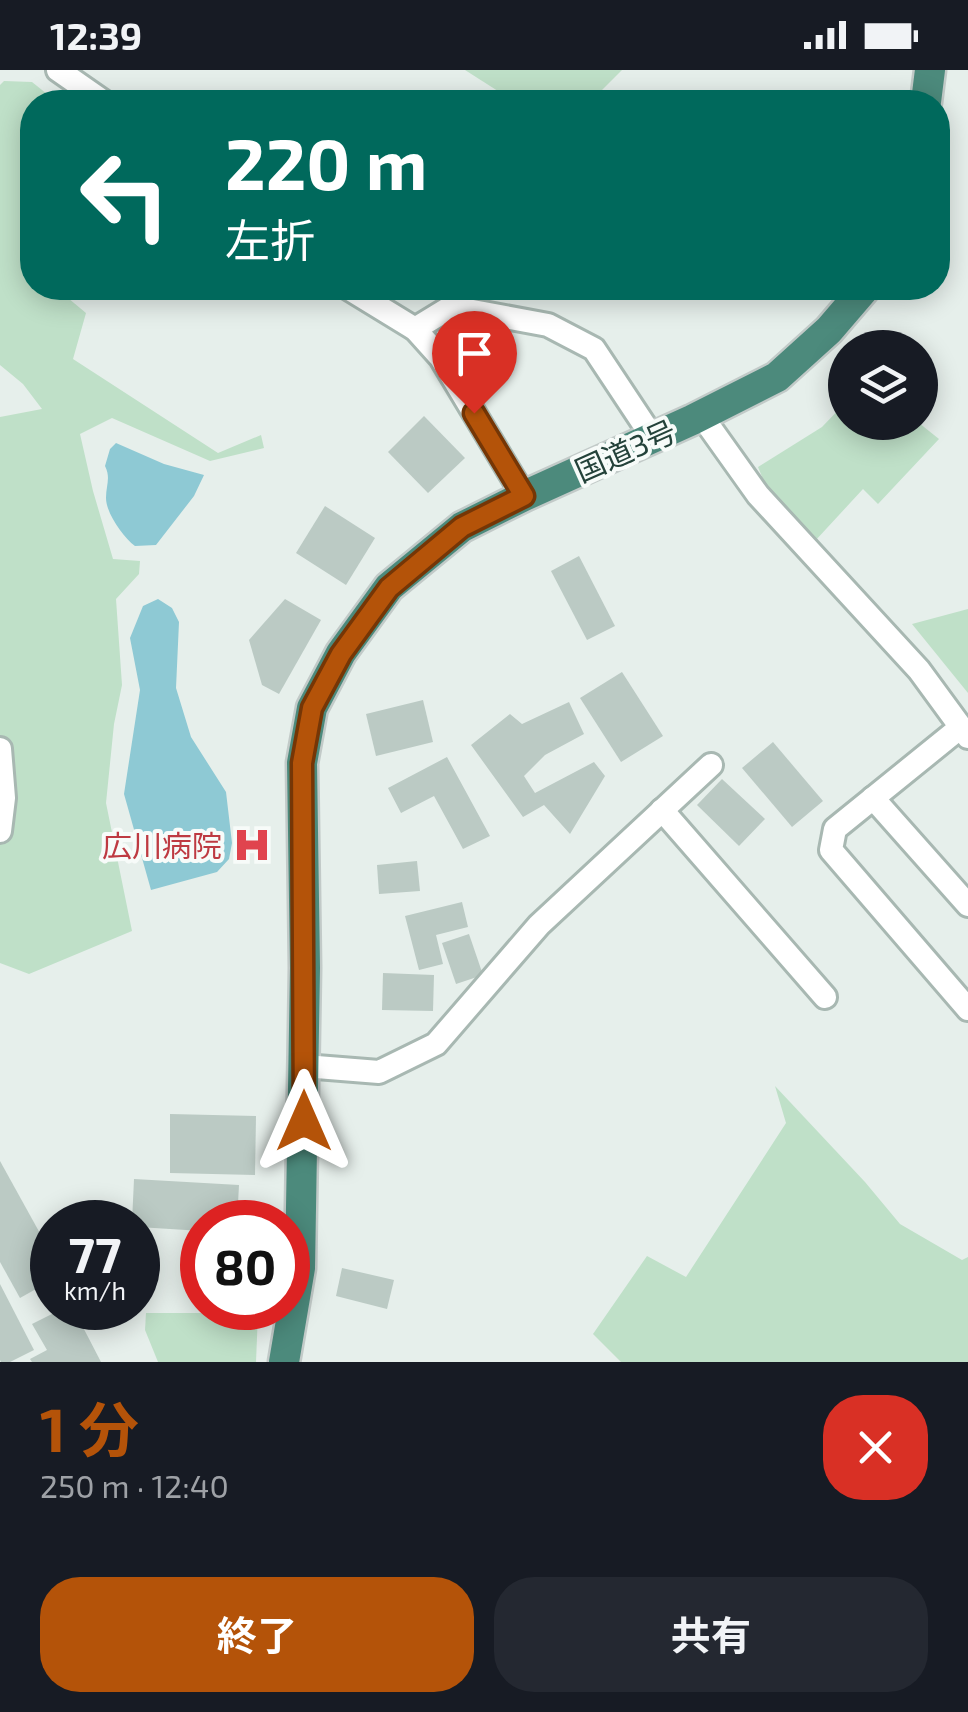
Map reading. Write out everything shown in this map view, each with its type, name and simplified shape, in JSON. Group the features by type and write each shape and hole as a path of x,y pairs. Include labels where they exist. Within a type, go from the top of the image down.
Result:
{"highway":[{"name":"国道3号","path":"284,1362 300,1268 304,1066 302,763 312,708 341,654 389,588 462,527 777,377 830,330 855,300"}],"street":[{"path":"58,70 87,90"},
{"path":"368,300 416,329 441,358 524,496"},
{"path":"416,329 452,307 548,325 594,349 653,438"},
{"path":"701,416 758,495 919,670 964,732 835,829 832,850 968,1010"},
{"path":"0,749 4,798 0,832"},
{"path":"304,1066 379,1072 436,1044 539,925 711,765"},
{"path":"874,798 968,905"},
{"path":"662,810 825,997"}],"green space":[{"path":"465,70 622,70 602,90 496,90"},
{"path":"4,81 32,82 42,90 20,90 20,300 70,300 86,313 73,359 218,453 261,435 264,448 210,461 112,418 80,434 113,559 140,561 139,574 116,599 122,685 106,803 132,931 29,974 0,963 0,417 42,409 23,384 0,365 0,85"},
{"path":"828,421 828,440 939,439 878,504 863,489 815,541 770,496 758,467"},
{"path":"968,609 968,693 912,624"},
{"path":"775,1086 900,1224 962,1260 968,1257 968,1362 621,1362 593,1334 647,1256 686,1277 786,1123"},
{"path":"160,1313 180,1313 180,1330 257,1330 256,1362 158,1362 145,1330 160,1330"}],"water":[{"path":"116,443 164,464 204,475 194,496 156,545 135,546 109,511 105,466"},
{"path":"158,599 172,608 179,622 176,688 191,737 226,792 232,843 229,859 217,872 151,890 124,794 140,690 130,638 143,606"}],"building":[{"path":"424,416 465,458 428,493 388,452"},
{"path":"325,506 375,538 346,585 296,553"},
{"path":"579,556 615,626 587,640 551,571"},
{"path":"285,599 321,620 279,694 262,685 249,640"},
{"path":"622,672 663,736 621,762 580,698"},
{"path":"423,700 433,742 376,756 366,714"},
{"path":"569,702 584,734 545,755 524,776 535,793 594,762 605,776 570,834 544,805 523,817 471,745 510,714 522,724"},
{"path":"773,742 823,801 792,827 742,768"},
{"path":"447,757 490,836 463,849 434,796 401,813 388,788"},
{"path":"722,779 765,819 739,846 697,805"},
{"path":"417,861 420,891 379,894 377,865"},
{"path":"462,902 468,927 436,935 443,964 419,970 405,916"},
{"path":"469,934 483,975 456,984 442,943"},
{"path":"383,973 434,975 433,1011 382,1010"},
{"path":"170,1114 256,1116 255,1175 170,1173"},
{"path":"0,1161 30,1215 30,1292 20,1298 0,1262"},
{"path":"134,1179 239,1185 238,1200 180,1200 180,1230 160,1228 160,1200 133,1200"},
{"path":"342,1268 394,1280 387,1309 336,1296"},
{"path":"0,1284 34,1350 10,1362 0,1360"},
{"path":"35,1330 84,1330 101,1362 30,1359 47,1350"}],"place":[{"name":"広川病院","path":"252,845"}],"route":[{"path":"304,1121 302,763 312,708 341,654 389,588 462,527 524,496 474,413"}]}
